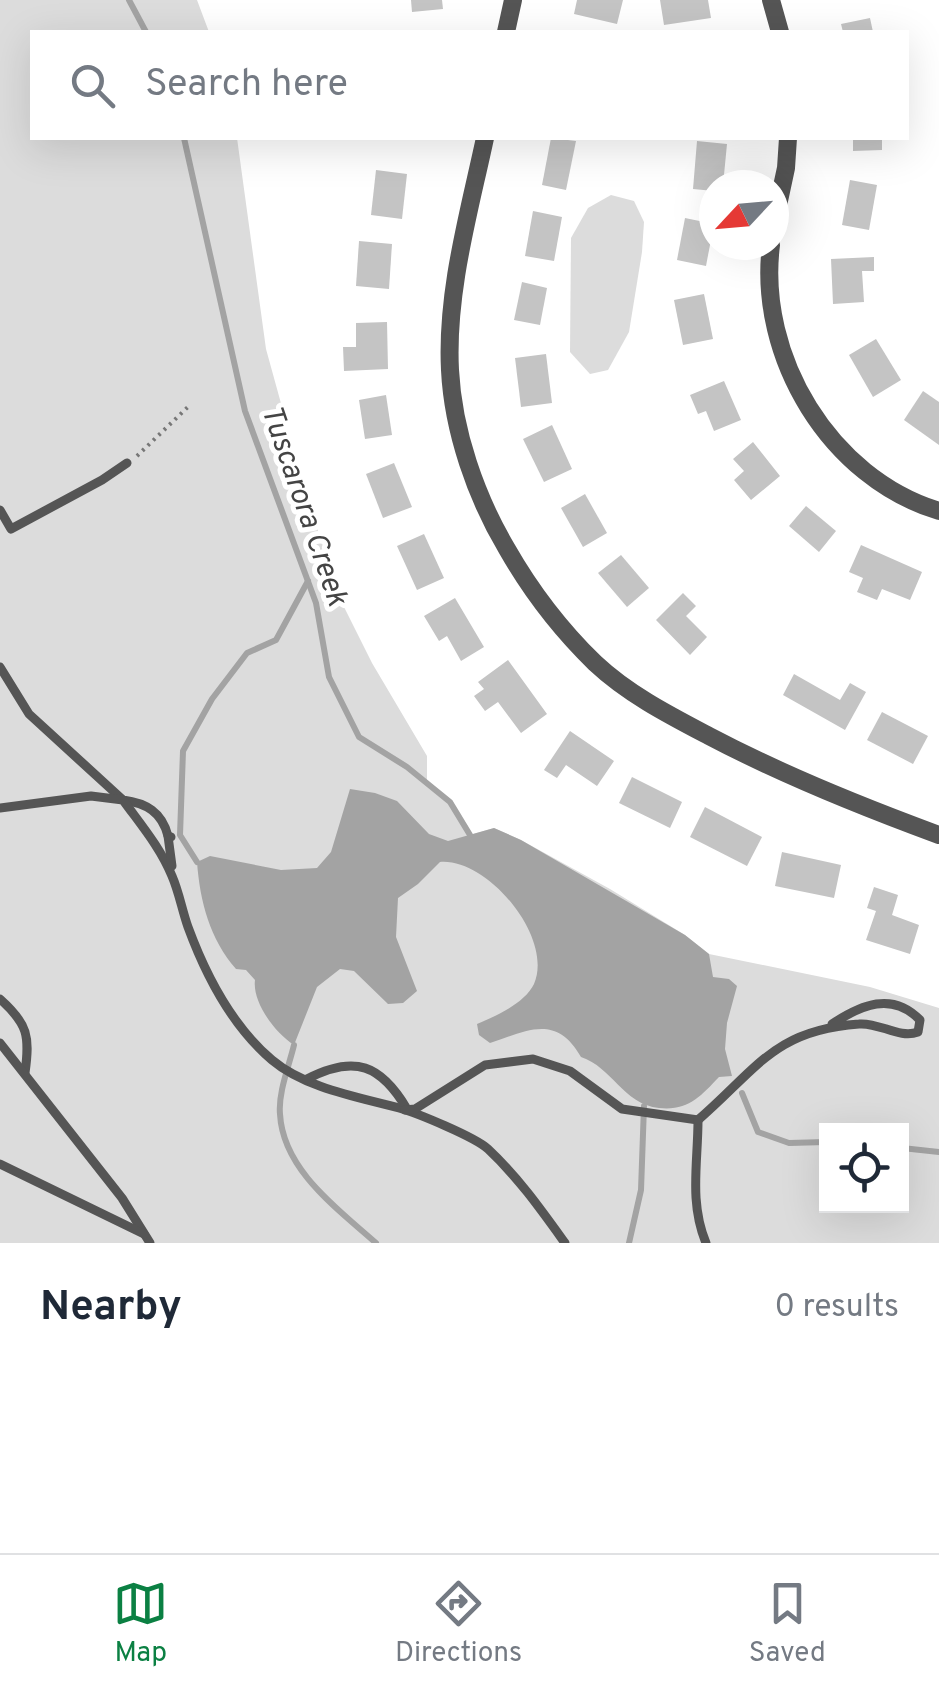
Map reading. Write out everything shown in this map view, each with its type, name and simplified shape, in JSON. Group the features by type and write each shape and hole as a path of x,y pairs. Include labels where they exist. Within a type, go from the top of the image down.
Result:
{"street":[{"path":"506,30 513,0"},
{"path":"771,0 779,30"},
{"path":"484,140 460,255 450,370 472,474 492,524 521,574 556,622 596,664 658,710 824,791 939,835"},
{"path":"786,170 788,140"},
{"path":"771,260 772,307 781,348 795,385 814,418 866,472 898,494 939,511"}],"lane":[{"path":"0,510 11,529 127,463"},
{"path":"0,667 28,714 124,800 157,843 174,879 188,928 244,1034 276,1064 305,1078 406,1110 486,1146 531,1196 565,1243"},
{"path":"0,808 91,796 137,802 156,812 164,823 170,836 174,879"},
{"path":"0,999 18,1015 26,1032 25,1073"},
{"path":"706,1243 698,1224 694,1192 698,1120 767,1054 788,1040 832,1024 851,1012 885,1002 910,1010 920,1020 918,1032 911,1035 876,1023 832,1024"},
{"path":"0,1042 122,1198 147,1238"},
{"path":"406,1110 485,1065 534,1060 570,1071 622,1109 698,1120"},
{"path":"305,1078 347,1066 370,1068 391,1085 406,1110"},
{"path":"0,1164 147,1238"}],"path":[{"path":"146,450 191,404"}],"shaded area":[{"path":"0,0 197,0 208,30 30,30 30,140 237,140 266,349 306,494 341,601 427,756 427,783 450,802 470,835 494,828 521,840 610,889 709,954 870,987 939,1008 939,1243 0,1243"},
{"path":"611,195 634,201 644,222 642,252 629,332 608,370 590,374 570,352 571,238 588,208"},
{"path":"350,789 397,801 429,834 448,841 494,828 685,935 709,954 713,977 729,979 737,986 725,1049 732,1076 719,1077 686,1105 659,1108 636,1100 551,1030 528,1031 490,1043 479,1035 477,1024 501,1013 530,991 538,965 534,945 526,924 496,887 459,864 440,862 398,898 396,937 417,991 403,1003 388,1004 354,971 340,969 317,987 294,1045 287,1040 261,1007 255,980 246,970 236,969 219,945 204,906 197,862 210,856 281,870 317,868 331,852"}],"building":[{"path":"411,0 442,0 443,9 412,12"},
{"path":"577,0 623,0 617,24 574,14"},
{"path":"660,0 708,0 711,18 664,25"},
{"path":"870,18 873,30 842,30 841,24"},
{"path":"551,140 576,141 566,190 542,185"},
{"path":"853,140 882,140 882,150 853,151"},
{"path":"697,141 727,144 724,170 699,170 699,190 693,189"},
{"path":"376,170 407,174 402,219 371,215"},
{"path":"850,180 877,185 869,230 842,225"},
{"path":"533,211 562,217 554,261 525,256"},
{"path":"685,218 699,221 699,260 707,260 706,266 677,260"},
{"path":"359,241 392,244 389,289 356,286"},
{"path":"874,257 874,271 862,271 864,302 833,304 831,259"},
{"path":"522,282 547,288 540,325 514,320"},
{"path":"704,294 713,339 683,345 674,300"},
{"path":"387,322 388,369 344,371 343,347 356,347 356,323"},
{"path":"876,339 901,380 873,397 849,355"},
{"path":"546,354 552,403 521,407 515,358"},
{"path":"724,381 741,420 714,431 706,411 698,414 690,395"},
{"path":"923,391 939,402 939,445 904,420"},
{"path":"386,395 392,435 365,439 359,400"},
{"path":"552,425 572,469 544,482 523,439"},
{"path":"753,442 780,476 751,500 734,480 744,471 733,459"},
{"path":"394,463 412,507 383,518 366,474"},
{"path":"585,494 607,533 583,547 561,508"},
{"path":"806,506 836,531 819,552 789,526"},
{"path":"424,534 444,578 417,590 397,546"},
{"path":"861,545 922,572 910,600 882,589 877,600 857,592 863,578 849,572"},
{"path":"621,555 649,588 627,607 598,573"},
{"path":"683,593 696,606 686,616 707,637 690,655 656,620"},
{"path":"455,598 484,647 461,661 447,636 439,641 424,616"},
{"path":"508,660 547,714 521,733 498,702 485,711 474,696 484,689 478,682"},
{"path":"794,674 840,700 850,683 866,692 845,730 783,695"},
{"path":"882,712 928,736 913,764 867,740"},
{"path":"570,731 614,761 597,786 566,765 557,778 544,770"},
{"path":"632,777 682,802 670,828 619,803"},
{"path":"705,807 762,837 747,866 690,837"},
{"path":"782,852 841,865 834,898 775,886"},
{"path":"874,887 898,895 892,915 919,925 910,954 866,940 876,911 867,908"}],"waterway":[{"name":"Tuscarora Creek","path":"129,0 145,30"},
{"name":"Tuscarora Creek","path":"184,140 245,411 316,603 329,677 359,737 407,767 450,802 470,835"},
{"path":"197,862 180,835 183,751 212,699 247,653 276,640 308,581"},
{"path":"294,1045 282,1088 283,1134 315,1187 376,1243"},
{"name":"Tuscarora Creek","path":"742,1093 758,1132 789,1143 819,1142"},
{"path":"629,1243 641,1190 644,1106"},
{"name":"Tuscarora Creek","path":"909,1149 939,1152"}]}
